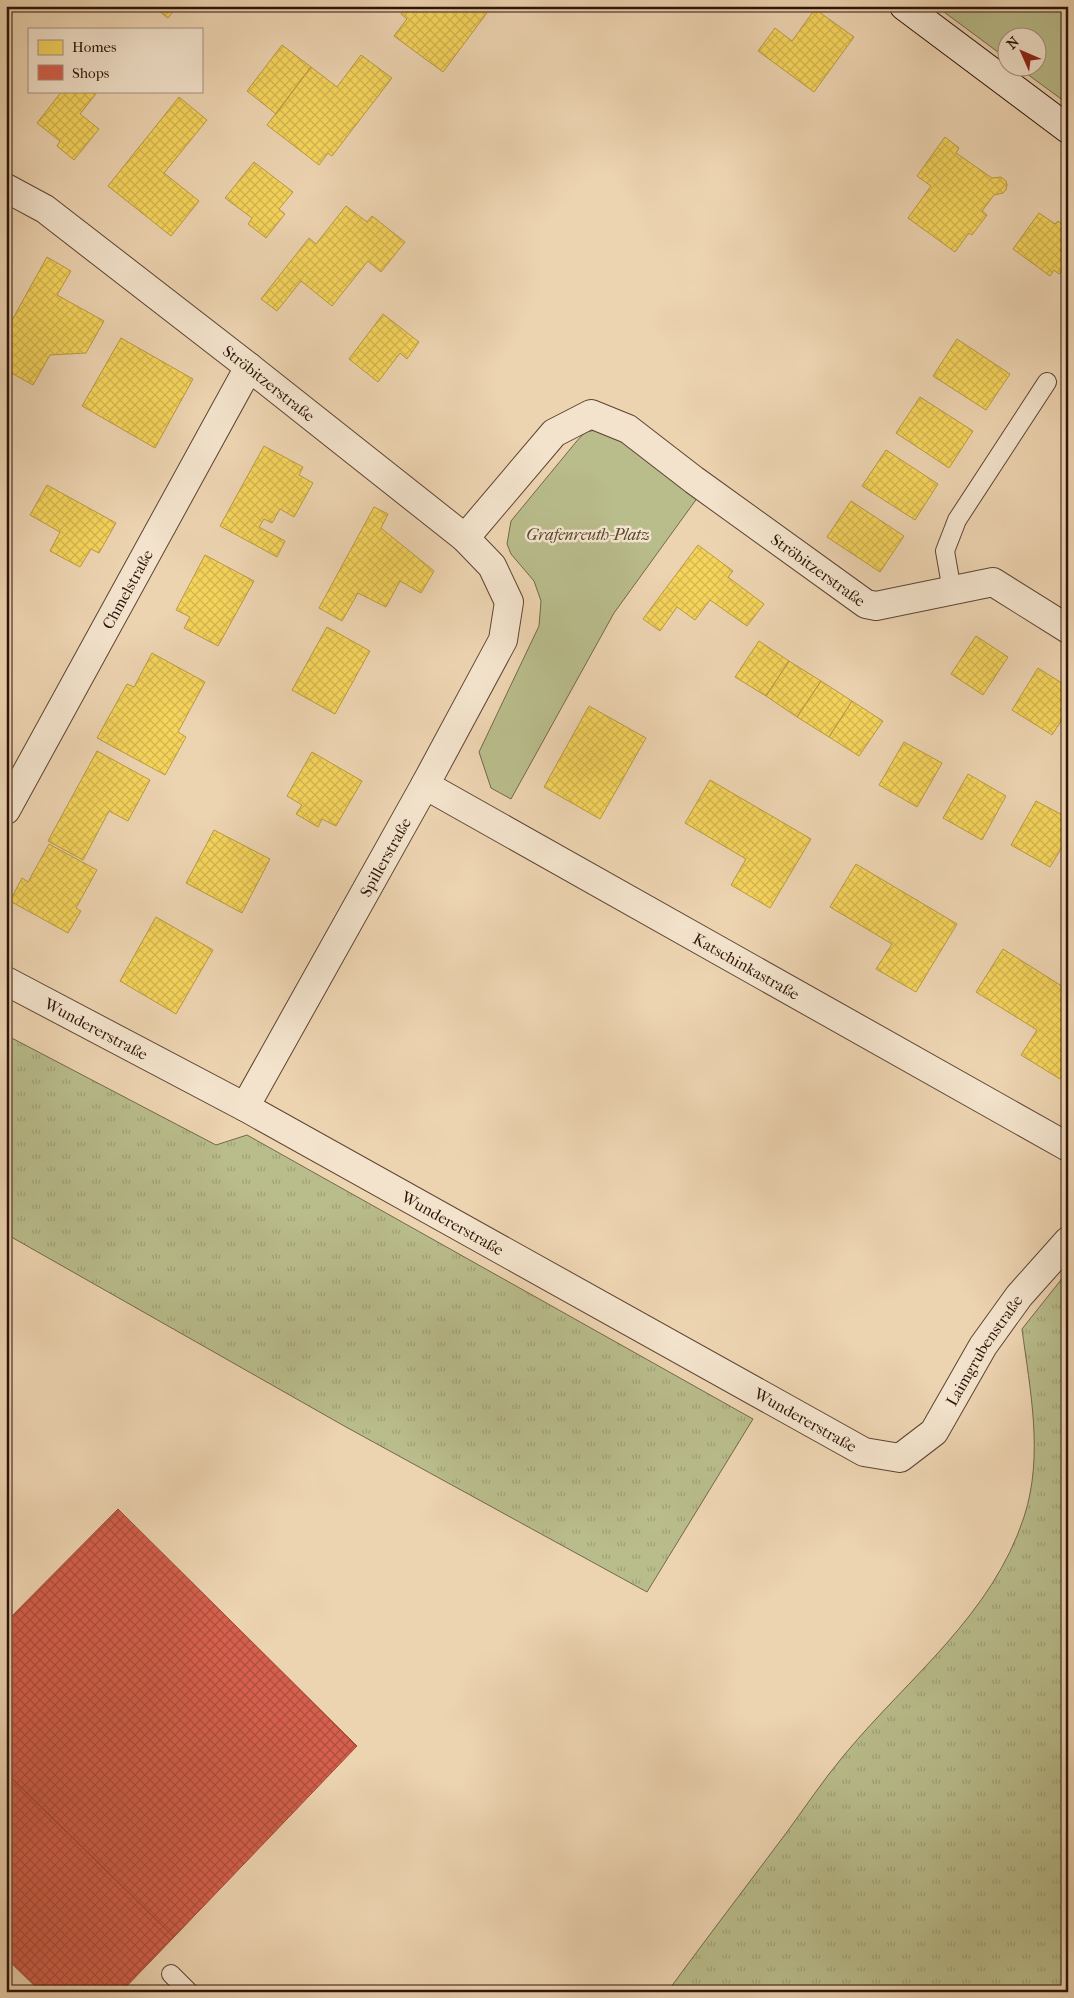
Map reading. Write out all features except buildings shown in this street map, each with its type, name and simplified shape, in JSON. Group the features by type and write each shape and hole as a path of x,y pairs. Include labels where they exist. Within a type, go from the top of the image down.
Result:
{"street":[{"path":"904,6 1068,128"},
{"name":"Ströbitzerstraße","path":"6,188 45,208 465,538 492,566 509,602"},
{"name":"Chmelstraße","path":"6,810 249,367"},
{"name":"Ströbitzerstraße","path":"465,538 554,433 591,414 628,429 694,480 866,604 876,606 993,582 1068,629"},
{"name":"Spillerstraße","path":"245,1107 425,785 503,640 509,602"},
{"name":"Katschinkastraße","path":"425,785 1068,1147"},
{"name":"Wundererstraße","path":"6,981 245,1107 864,1452 900,1458"},
{"name":"Laimgrubenstraße","path":"900,1458 934,1432 984,1346 1019,1296 1068,1241"}],"lane":[{"path":"952,591 945,551 957,520 1047,382"},
{"path":"171,1974 189,1992"}],"green space":[{"path":"936,6 1068,6 1068,104 1033,78 1046,78 1046,28 996,28 996,51"},
{"name":"Grafenreuth-Platz","path":"602,429 617,432 698,497 614,613 511,799 491,788 479,752 539,626 541,601 534,581 511,554 507,544 511,521 585,432"},
{"path":"6,1035 216,1145 247,1135 753,1419 647,1592 346,1427 6,1234"},
{"path":"1068,1271 1068,1992 668,1991 821,1784 870,1726 946,1643 992,1585 1010,1552 1024,1517 1030,1494 1033,1470 1034,1423 1022,1329"}]}
